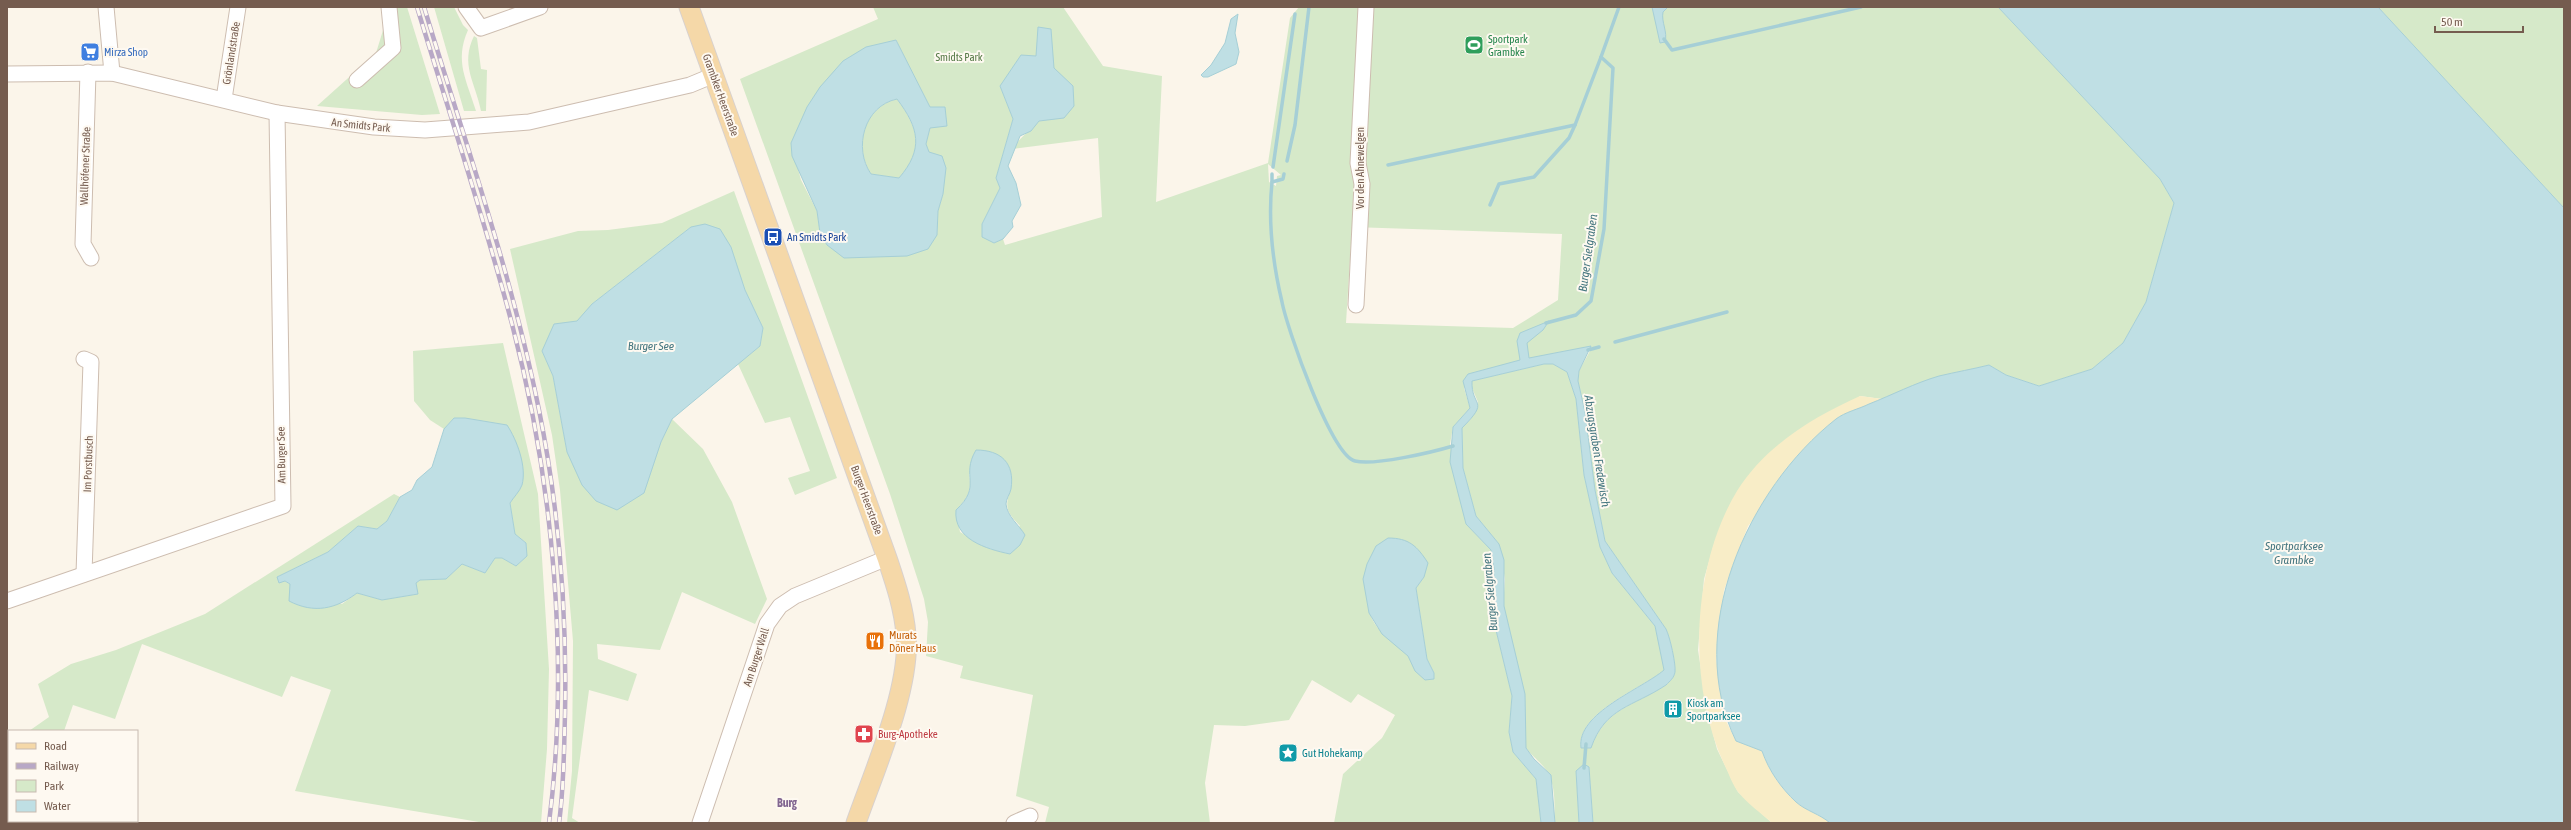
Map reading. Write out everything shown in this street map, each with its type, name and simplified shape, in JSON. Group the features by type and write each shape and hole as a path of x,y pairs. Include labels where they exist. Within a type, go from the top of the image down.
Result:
{"main road":[{"name":"Grambker Heerstraße","path":"689,7 753,183"},
{"name":"Burger Heerstraße","path":"753,183 897,587 906,634 906,660 897,702 856,823"}],"street":[{"path":"106,7 112,73"},
{"name":"Grönlandstraße","path":"224,99 238,7"},
{"path":"357,80 393,48 389,7"},
{"path":"466,7 481,28 540,7"},
{"name":"Vor den Ahnewelgen","path":"1356,305 1362,184 1358,163 1366,7"},
{"name":"An Smidts Park","path":"7,74 88,72 112,73 277,113 374,127 425,130 494,126 529,122 690,85 714,75"},
{"name":"Wallhöfener Straße","path":"88,72 83,244 91,258"},
{"name":"Am Burger See","path":"7,601 283,506 277,113"},
{"name":"Im Porstbusch","path":"84,359 92,362 84,574"},
{"name":"Am Burger Wall","path":"700,823 767,624 780,606 795,596 887,558"},
{"path":"1014,823 1030,816"}],"green space":[{"path":"384,7 407,7 440,114 422,115 317,106 376,53 384,27"},
{"path":"434,7 454,7 463,25 468,30 464,41 462,61 463,71 476,111 464,111"},
{"name":"Smidts Park","path":"873,7 1063,7 1103,66 1162,76 1156,202 1268,163 1290,18 1299,7 1998,7 2160,179 2174,203 2146,302 2123,343 2092,369 2039,386 2006,375 1989,365 1938,377 1882,399 1860,396 1715,541 1704,579 1698,650 1708,715 1717,749 1738,792 1772,823 1593,823 1589,767 1576,771 1579,823 1555,823 1554,793 1551,779 1543,766 1526,748 1503,606 1505,579 1499,544 1476,516 1463,468 1462,428 1470,420 1478,402 1472,388 1472,381 1544,364 1553,364 1567,372 1576,399 1584,475 1600,547 1612,573 1655,626 1665,670 1627,693 1599,713 1582,735 1581,748 1591,748 1604,724 1612,716 1666,685 1673,678 1675,672 1675,663 1666,629 1605,541 1595,490 1585,412 1578,381 1579,371 1591,349 1561,352 1468,374 1464,388 1470,408 1453,427 1450,444 1466,524 1491,550 1494,568 1494,622 1512,696 1509,732 1513,752 1536,779 1541,823 1334,823 1343,774 1382,738 1395,715 1358,694 1351,703 1312,680 1289,720 1245,726 1214,725 1205,783 1210,823 1045,823 1049,807 1016,796 1033,695 960,678 963,666 926,656 928,622 924,599 890,494 740,79 878,19","holes":["896,40 930,107 945,107 930,128 926,144 943,194 938,211 937,235 827,245 820,233 817,211 801,180 791,143 797,131","1036,57 1073,86 1043,121 1039,121 1019,140 1013,149 1098,138 1102,217 1005,245 1003,239 994,243 982,224 1000,188 996,178 1013,119 1000,86","1268,164 1281,175 1277,176 1276,186 1269,182","1352,227 1562,234 1558,300 1513,328 1346,323","969,474 1010,491 1007,507 1010,514 1020,526 992,550 960,532 956,510 964,502 970,485","1424,577 1416,588 1427,659 1434,673 1425,680 1422,677 1407,655 1379,629 1370,614 1367,592"]},
{"path":"2378,7 2564,7 2564,208"},
{"path":"474,36 477,38 481,69 487,70 486,111 481,111 468,65 470,46"},
{"path":"897,99 910,120 914,130 916,139 912,158 907,168 899,178 871,174 863,152 865,129 876,110 886,103"},
{"path":"734,191 837,478 795,495 788,478 810,471 790,417 765,423 738,364 760,346 763,328 745,290 691,227 592,304 583,317 542,351 553,376 567,452 661,442 672,419 703,449 732,502 767,599 755,624 682,592 660,650 597,644 598,659 637,674 628,701 589,690 572,818 580,823 567,823 572,771 573,641 560,490 552,435 510,249 578,231 608,230 662,223"},
{"path":"503,343 538,494 549,669 547,749 541,823 485,823 295,791 331,690 291,676 282,697 142,644 115,719 73,705 64,730 30,730 49,717 38,684 71,664 116,650 205,614 394,494 400,497 387,521 377,529 358,526 328,552 277,577 290,584 342,604 357,593 382,600 417,594 416,583 420,580 446,579 462,564 485,573 495,558 502,558 516,566 527,556 526,543 515,534 510,503 522,485 483,422 454,418 444,429 430,420 414,401 413,351"}],"sand":[{"path":"1860,396 1882,399 1837,418 1748,526 1724,590 1716,659 1726,721 1736,741 1762,751 1780,785 1791,797 1800,805 1830,823 1772,823 1746,801 1733,783 1713,734 1704,700 1700,664 1700,627 1703,590 1710,555 1722,521 1737,491 1761,460 1791,434 1808,423"}],"water":[{"path":"1652,7 1668,7 1663,12 1666,34 1665,42 1660,43"},
{"name":"Sportparksee Grambke","path":"1998,7 2378,7 2564,208 2564,823 1830,823 1804,808 1791,797 1780,785 1762,751 1736,741 1721,699 1717,655 1721,610 1733,565 1751,523 1775,484 1804,448 1836,419 1844,414 1939,376 1989,365 2006,375 2039,386 2092,369 2123,343 2146,302 2174,203 2160,179"},
{"path":"1238,14 1235,33 1239,52 1236,64 1208,77 1203,77 1201,75 1211,65 1225,43 1231,19"},
{"path":"1038,27 1051,29 1054,68 1073,86 1074,106 1064,118 1039,121 1031,131 1020,136 1008,166 1016,183 1021,205 1012,221 1013,227 1003,239 994,243 982,237 982,224 1000,188 996,178 1013,119 1000,86 1021,55 1036,56"},
{"path":"896,40 930,107 945,107 947,126 930,128 926,144 929,152 942,156 946,168 943,194 938,211 937,235 928,249 907,256 844,258 827,245 820,233 817,211 792,156 791,143 807,107 820,87 843,61 866,47","holes":["897,99 914,129 916,138 912,158 899,178 871,174 866,164 863,152 865,129 870,119 876,110 886,103"]},
{"name":"Burger See","path":"705,224 720,229 731,247 745,290 763,328 760,346 672,419 661,442 644,493 617,510 596,501 582,485 567,452 553,376 542,351 554,324 577,321 592,304 691,227"},
{"path":"1549,321 1543,330 1527,343 1529,358 1591,346 1579,371 1578,381 1585,412 1595,490 1605,541 1666,629 1672,650 1675,672 1672,679 1666,685 1621,709 1612,716 1597,734 1591,748 1581,748 1582,735 1599,713 1664,670 1655,626 1612,573 1600,547 1584,475 1576,399 1567,372 1553,364 1544,364 1472,381 1472,390 1478,404 1478,408 1471,419 1462,428 1463,468 1476,516 1499,544 1504,560 1504,606 1525,694 1526,748 1534,759 1551,775 1555,823 1541,823 1536,779 1513,752 1509,732 1512,696 1494,622 1494,568 1491,550 1466,524 1450,462 1453,427 1470,408 1463,381 1468,374 1520,360 1517,341 1520,333"},
{"path":"454,418 465,418 507,425 511,431 520,454 523,478 521,487 510,503 515,534 526,543 527,556 516,566 502,558 495,558 485,573 462,564 446,579 420,580 416,583 418,594 382,600 357,593 341,603 324,608 307,607 289,601 290,584 285,581 279,583 277,577 328,552 358,526 377,529 387,521 400,497 412,490 417,480 432,467 444,429"},
{"path":"976,450 993,452 999,455 1008,465 1011,472 1011,489 1006,504 1011,516 1025,535 1020,545 1010,554 982,546 973,541 965,535 956,520 956,510 964,501 970,487 970,467"},
{"path":"1388,538 1407,541 1412,544 1428,563 1424,577 1416,588 1427,659 1434,673 1434,679 1425,680 1415,671 1408,656 1382,634 1369,613 1363,579 1367,564 1376,546"},
{"path":"1584,764 1589,767 1593,823 1579,823 1576,771"}],"waterway":[{"path":"1287,161 1295,125 1309,7"},
{"name":"Burger Sielgraben","path":"1546,323 1576,315 1591,301 1604,229 1613,68 1601,57 1619,7"},
{"path":"1664,39 1672,50 1861,7"},
{"path":"1273,167 1295,14"},
{"path":"1388,165 1575,125 1601,57"},
{"path":"1490,205 1499,184 1534,177 1569,138 1575,125"},
{"path":"1272,174 1272,182"},
{"path":"1284,174 1283,179 1272,182 1271,197 1272,242 1279,288 1292,337 1301,362 1311,389 1334,437 1345,454 1355,461 1364,462 1404,458 1453,446"},
{"path":"1615,342 1727,312"},
{"path":"1588,350 1599,347"},
{"name":"Abzugsgraben Fredewisch","path":"1584,768 1586,744"}],"railway":[{"path":"417,7 501,284 526,384 538,445 554,572 557,635 558,699 555,761 549,823"},
{"path":"424,7 501,258 528,359 546,447 557,523 565,638 564,755 559,823"}],"place":[{"name":"Sportpark Grambke","path":"1474,45"},
{"name":"Mirza Shop","path":"90,52"},
{"name":"An Smidts Park","path":"773,237"},
{"name":"Murats Döner Haus","path":"875,641"},
{"name":"Kiosk am Sportparksee","path":"1673,709"},
{"name":"Burg-Apotheke","path":"864,734"},
{"name":"Gut Hohekamp","path":"1288,753"}],"district":[{"name":"Burg","path":"787,803"}]}
